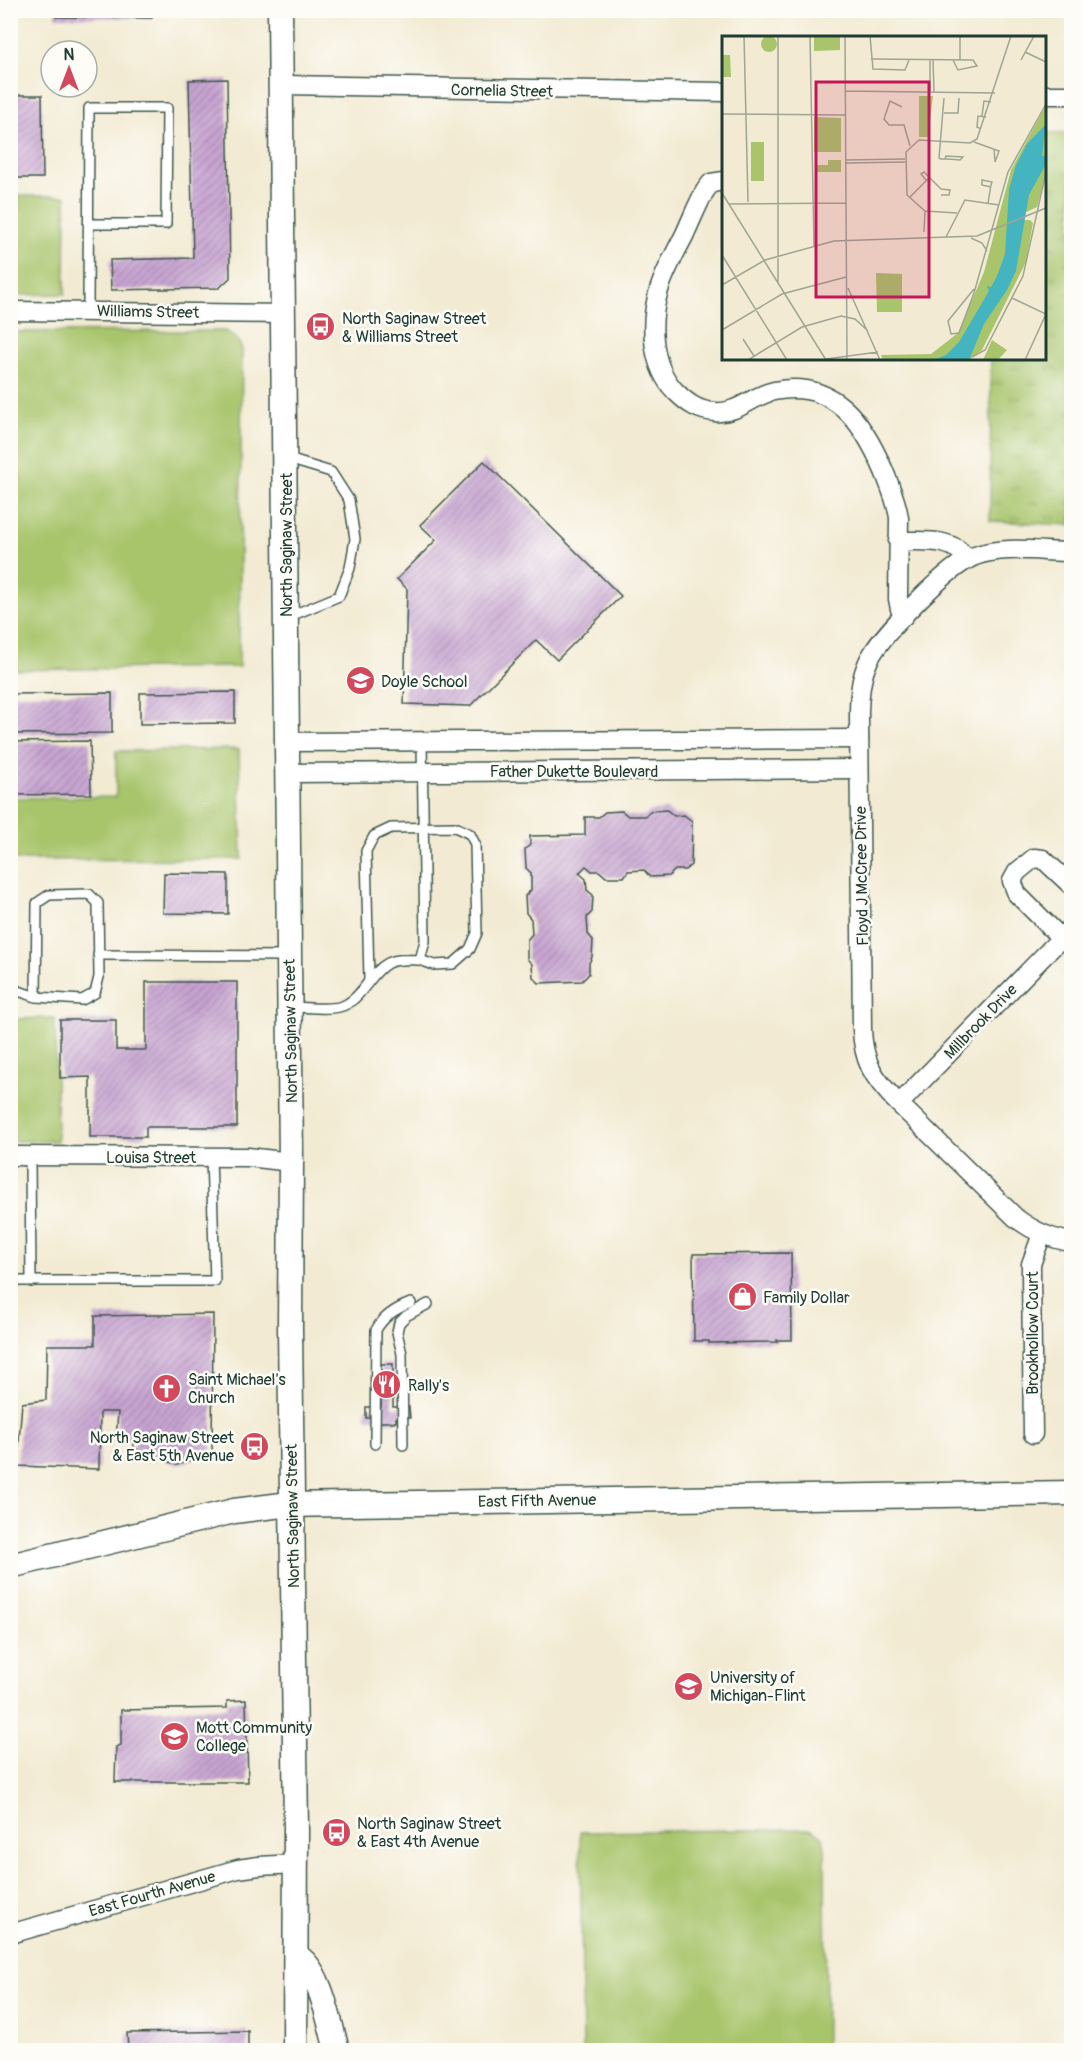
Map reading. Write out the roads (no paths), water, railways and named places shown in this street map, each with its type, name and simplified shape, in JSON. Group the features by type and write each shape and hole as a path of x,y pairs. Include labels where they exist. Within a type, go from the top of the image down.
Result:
{"main road":[{"name":"North Saginaw Street","path":"280,10 285,314 292,1234 290,1256 296,1864 295,2050"},
{"name":"East Fifth Avenue","path":"10,1566 234,1511 292,1504 1071,1493"},
{"path":"296,1956 305,1962 318,1985 337,2050"}],"street":[{"name":"Cornelia Street","path":"281,85 722,93"},
{"path":"1046,95 1071,95"},
{"path":"722,181 711,183 705,191 660,286 655,329 656,356 661,372 680,396 688,403 705,411 728,412 763,394 790,389 822,393 837,401 860,426 875,452 896,506 899,518 898,599 904,616"},
{"name":"Williams Street","path":"10,311 87,310 285,314"},
{"path":"898,541 949,544 959,549 967,560"},
{"name":"Floyd J McCree Drive","path":"1071,552 996,551 967,560 946,574 878,644 867,663 860,690 859,739 863,1043 872,1073 899,1104 1016,1218 1042,1234 1071,1242"},
{"name":"Father Dukette Boulevard","path":"287,742 859,739"},
{"path":"731,740 732,770"},
{"path":"662,741 663,770"},
{"name":"Father Dukette Boulevard","path":"288,773 860,769"},
{"name":"Millbrook Drive","path":"899,1104 1066,932 1017,894 1012,881 1023,865 1038,858 1047,863 1071,886"},
{"name":"Louisa Street","path":"10,1156 248,1157 291,1161"},
{"name":"Brookhollow Court","path":"1033,1434 1030,1273 1042,1234"},
{"name":"East Fourth Avenue","path":"10,1934 238,1869 296,1864"}],"lane":[{"path":"87,224 166,224 167,108 89,108 87,224 87,310"},
{"path":"285,458 331,472 349,500 356,539 350,568 339,596 286,618"},
{"path":"420,960 425,942 422,741"},
{"path":"290,1007 339,1007 353,999 387,964 401,959 420,960 434,965 453,964 470,949 477,933 475,844 470,834 455,827 424,827 391,828 374,836 366,851 369,980"},
{"path":"10,988 36,997 82,1000 95,993 99,977 98,903 89,894 49,895 37,903 36,997"},
{"path":"98,955 289,956"},
{"path":"30,1156 31,1282"},
{"path":"10,1281 215,1281 211,1157"},
{"path":"375,1444 376,1330 397,1310 411,1303"},
{"path":"403,1445 402,1354 397,1332 399,1323 406,1316 428,1304"}],"place":[{"name":"North Saginaw Street & Williams Street","path":"321,327"},
{"name":"Doyle School","path":"360,681"},
{"name":"Family Dollar","path":"742,1297"},
{"name":"Rally's","path":"387,1385"},
{"name":"Saint Michael's Church","path":"167,1388"},
{"name":"North Saginaw Street & East 5th Avenue","path":"255,1446"},
{"name":"University of Michigan-Flint","path":"689,1686"},
{"name":"Mott Community College","path":"175,1736"},
{"name":"North Saginaw Street & East 4th Avenue","path":"336,1832"}]}
